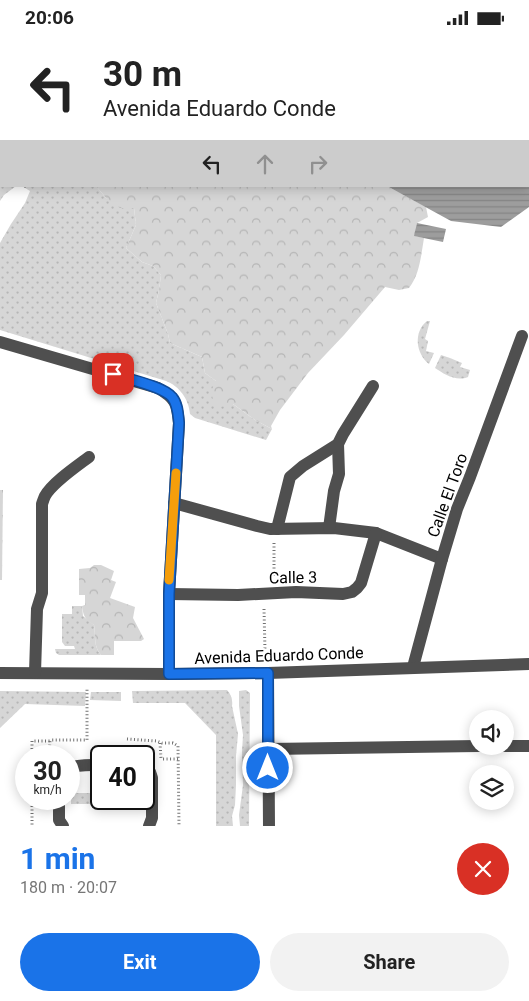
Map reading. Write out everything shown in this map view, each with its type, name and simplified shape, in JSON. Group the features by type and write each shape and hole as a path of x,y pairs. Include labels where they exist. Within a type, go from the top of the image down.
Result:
{"street":[{"name":"Calle El Toro","path":"413,667 457,509 522,336"},
{"path":"0,342 158,388 171,395 176,405 179,423 169,594 169,674"},
{"path":"329,529 338,474 338,444 373,386"},
{"path":"276,534 290,477 303,466 338,444"},
{"path":"35,673 37,609 42,593 42,503 45,495 52,487 89,457"},
{"path":"174,503 276,534 329,529 376,533 442,559"},
{"name":"Calle 3","path":"169,594 238,595 352,592 361,583 376,533"},
{"name":"Avenida Eduardo Conde","path":"0,673 268,673 529,663"},
{"path":"268,673 269,826"},
{"path":"268,749 469,746"},
{"path":"514,746 529,746"},
{"path":"59,810 59,820 64,826"},
{"path":"149,826 152,810"}],"path":[{"path":"274,581 276,534"},
{"path":"264,607 265,651"},
{"path":"32,745 32,741 87,740 87,687"},
{"path":"127,739 157,741 177,745 179,749 179,826"},
{"path":"160,743 160,758 179,759"},
{"path":"32,810 32,826"}],"green space":[{"path":"0,187 15,187 4,195 0,201"},
{"path":"24,187 97,187 106,198 134,208 136,225 126,248 142,262 153,266 161,275 156,303 170,343 202,357 205,373 216,381 233,404 255,420 272,429 266,440 195,418 190,414 188,403 182,394 171,383 0,330 0,243 25,203 30,191"},
{"path":"97,187 389,187 426,207 428,217 417,223 415,236 424,238 418,271 413,283 409,288 399,290 385,287 308,373 280,410 271,426 272,429 255,420 233,404 215,408 211,391 216,381 205,373 202,357 170,343 156,303 161,275 153,266 142,262 126,248 136,225 134,208 120,208 106,198"},
{"path":"427,321 430,321 425,339 428,341 426,351 434,353 429,364 421,355 418,343 420,331"},
{"path":"441,355 462,363 460,367 470,370 468,377 455,378 435,368"},
{"path":"0,490 3,490 2,580 0,580"},
{"path":"94,565 101,565 114,571 111,580 116,582 110,598 135,607 133,618 144,639 141,641 114,641 114,655 101,655 98,652 94,625 85,617 83,612 82,606 85,605 85,595 79,595 79,569 90,568"},
{"path":"72,606 82,606 83,616 94,625 96,644 101,655 59,655 56,653 55,649 75,649 74,646 65,646 62,642 62,614 72,614"},
{"path":"227,690 232,699 238,734 235,805 232,816 233,826 216,826 216,735 185,703 133,703 132,691"},
{"path":"246,690 250,693 249,826 240,826 239,815 243,785 243,735 239,691"},
{"path":"0,691 86,692 85,706 25,704 0,728"},
{"path":"91,692 121,692 121,701 90,700"},
{"path":"80,793 90,793 90,804 80,804"}],"shaded area":[{"path":"389,187 529,187 529,207 501,227 451,221"},
{"path":"417,223 446,229 443,242 414,236"}],"slow traffic":[{"path":"169,580 176,473"}],"route":[{"path":"113,374 158,388 171,395 178,411 179,423 169,594 169,674 268,673 268,768"}]}
